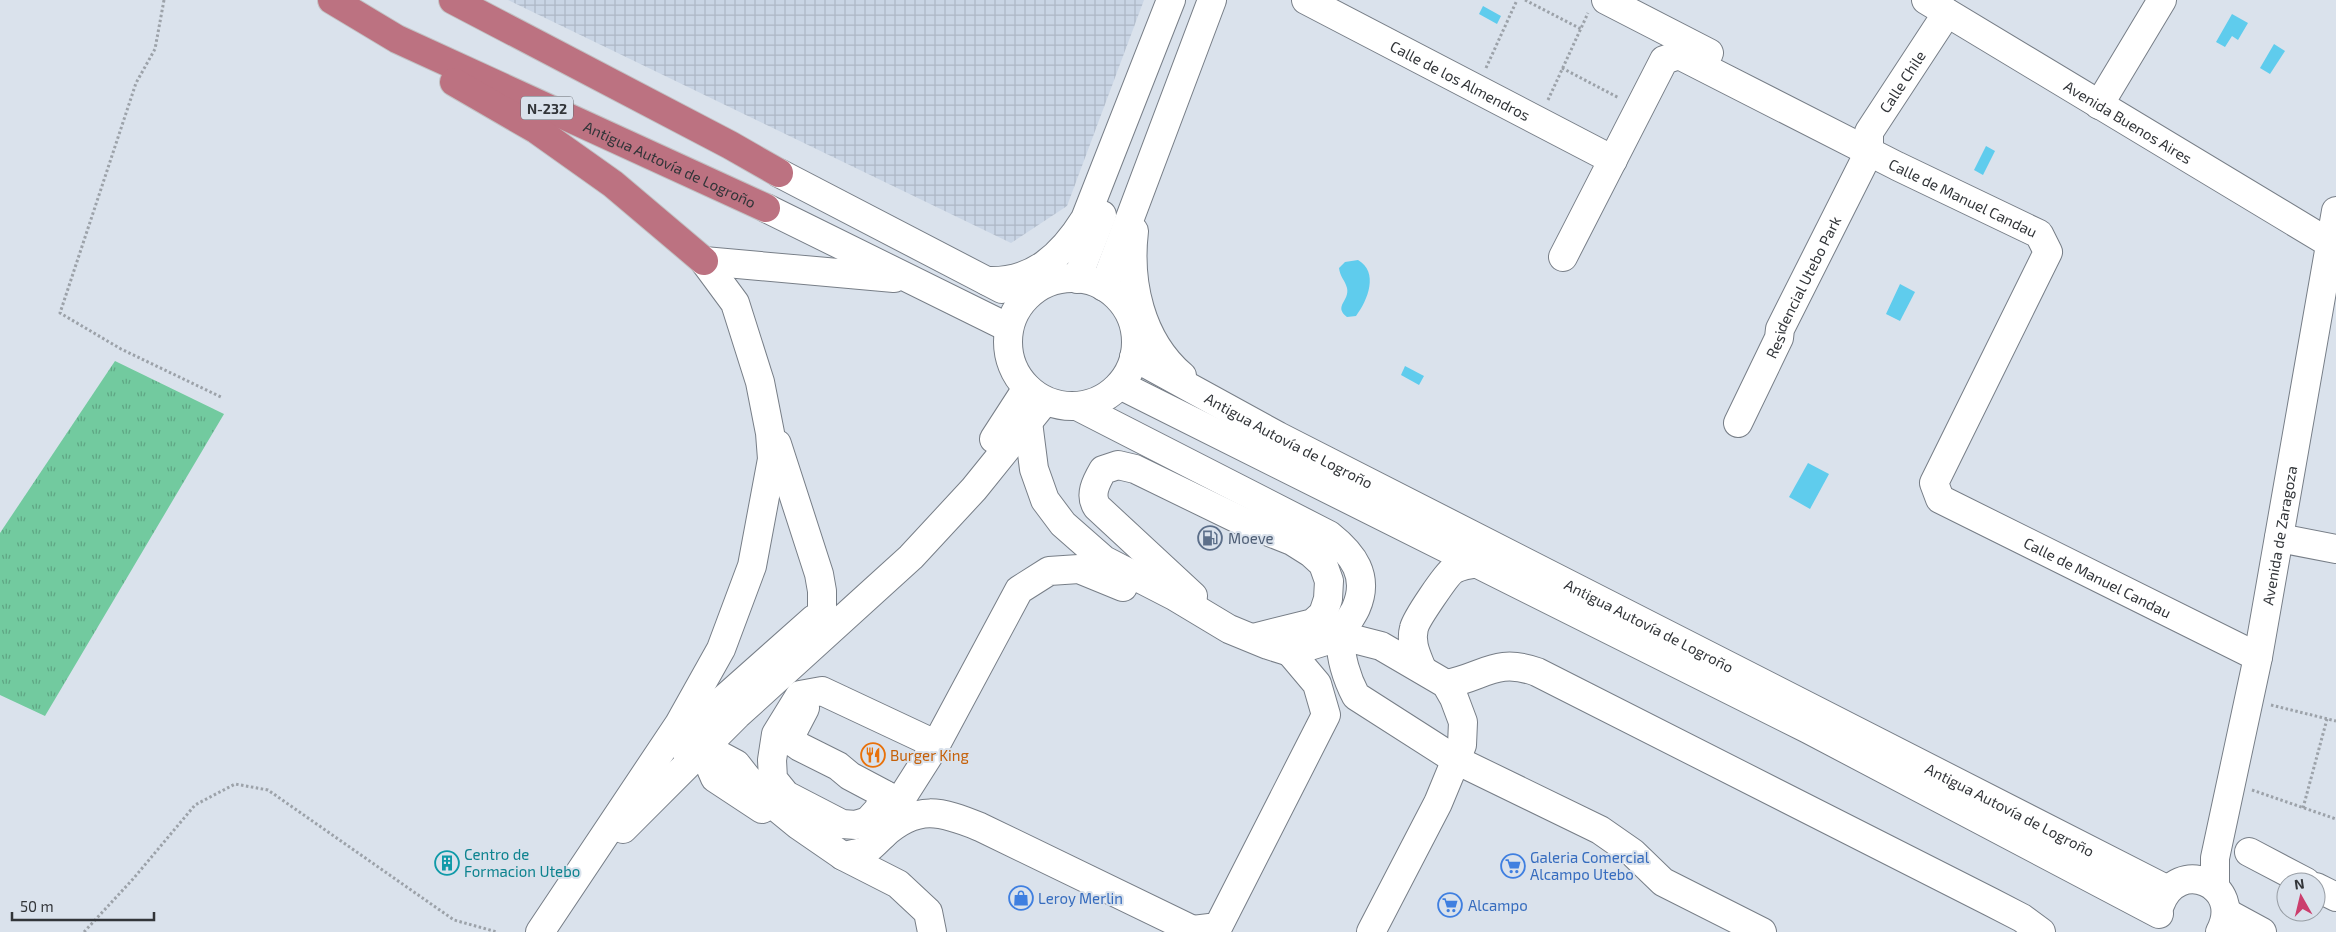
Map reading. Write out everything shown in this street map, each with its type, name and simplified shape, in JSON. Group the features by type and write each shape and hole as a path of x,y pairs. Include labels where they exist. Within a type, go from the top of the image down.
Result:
{"highway":[{"name":"Antigua Autovía de Logroño","path":"332,0 397,39 766,208"},
{"path":"453,0 730,145 779,173"},
{"path":"397,39 427,65 537,130 613,184 704,261"}],"street":[{"path":"987,280 1004,281 1022,278 1048,262 1070,242 1085,219 1171,0"},
{"path":"1077,279 1175,26 1179,0"},
{"path":"1104,287 1212,0"},
{"name":"Calle de los Almendros","path":"1306,0 1613,160"},
{"path":"2100,105 2162,0"},
{"path":"1598,4 1666,32 1869,142"},
{"name":"Avenida Buenos Aires","path":"1937,6 2333,246"},
{"name":"Calle Chile","path":"1869,142 1937,6"},
{"name":"Calle de Manuel Candau","path":"1563,257 1664,60 1679,55 1869,142 2039,234 2048,252 1934,483 1940,498 2258,657"},
{"name":"Residencial Utebo Park","path":"1738,423 1779,338 1780,329 1869,142"},
{"path":"779,173 1024,301"},
{"path":"1140,191 1131,256 1133,286 1142,317 1159,350 1177,372 1202,393"},
{"name":"Antigua Autovía de Logroño","path":"766,208 1009,328"},
{"name":"Avenida de Zaragoza","path":"2208,884 2258,657 2333,246 2336,212"},
{"path":"704,261 911,280"},
{"path":"704,261 735,302 760,382 767,414 819,574 822,592 822,612"},
{"path":"1077,279 1095,282 1104,287 1113,293 1127,308 1135,327 1136,347 1134,357 1131,367 1120,385 1104,398 1085,405 1076,406 1065,406 1036,394 1014,370 1008,349 1009,328 1018,308 1033,291 1052,281 1077,279"},
{"name":"Antigua Autovía de Logroño","path":"1134,357 2160,917"},
{"name":"Antigua Autovía de Logroño","path":"1120,385 1799,724 2122,894 2160,917"},
{"path":"665,769 704,747 727,710 911,557 974,489 1028,422 1036,394"},
{"path":"540,932 581,870 665,769 727,710 822,612 904,539 1036,394"},
{"path":"1076,406 1329,535 1347,549 1357,567 1360,588 1356,608 1342,636 1344,664 1349,682 1356,696 1456,760 1600,830 1633,853 1663,882 1762,932"},
{"path":"665,769 679,724 716,657 740,603 752,566 772,459 767,414"},
{"path":"1028,422 1038,484 1045,500 1063,524 1104,560 1241,633 1313,622 1323,614 1328,599 1329,581 1323,564 1311,552 1292,541 1236,519 1135,469 1118,465 1103,470 1093,494 1097,507 1241,633"},
{"path":"2279,538 2336,549"},
{"path":"1422,669 1413,648 1414,627 1437,590 1453,570 1468,564 1480,564"},
{"path":"844,856 868,852 883,835 903,821 926,812 950,814 1195,931 1218,927 1326,715 1317,684 1290,652 1241,633 1214,626 1079,569 1049,570 1019,590 933,747 892,799 868,821 856,825 842,824 786,795 773,779 772,760 776,734 800,695 822,690 933,747"},
{"path":"1290,652 1342,636 1381,646 1446,684 1460,710 1463,722 1462,746 1438,803 1371,932"},
{"path":"1446,684 1462,681 1493,667 1515,665 1537,672 2026,927"},
{"path":"1231,932 1339,720 1356,696"},
{"path":"892,799 850,776 838,766 793,742 792,733 808,702 825,701 933,747"},
{"path":"725,771 732,740 727,710"},
{"path":"704,747 725,771 759,791 798,825 844,856 898,884 928,912 932,932"},
{"path":"665,769 688,776 725,771"},
{"path":"883,835 892,799"},
{"path":"2249,852 2287,872"},
{"path":"2160,917 2180,881 2208,884 2225,902 2223,922 2262,932"}],"path":[{"path":"164,0 155,49 136,83 60,313 120,349 222,398"},
{"path":"1477,89 1517,0"},
{"path":"1525,0 1581,29"},
{"path":"1538,121 1581,29 1598,4"},
{"path":"1562,68 1640,108"},
{"path":"2267,704 2336,721"},
{"path":"2303,808 2327,719"},
{"path":"84,932 133,879 195,805 235,784 268,790 454,920 497,932"},
{"path":"2250,789 2336,819"}],"shaded area":[{"path":"508,0 1144,0 1067,206 1011,243"}],"green space":[{"path":"115,361 224,414 45,716 0,695 0,533"}],"water":[{"path":"1483,6 1501,16 1497,24 1479,14"},
{"path":"2232,14 2248,23 2238,40 2232,36 2225,47 2216,42"},
{"path":"2274,44 2285,51 2270,74 2260,68"},
{"path":"1986,146 1995,151 1983,175 1974,170"},
{"path":"1358,260 1368,272 1369,286 1364,302 1356,316 1347,317 1343,313 1342,306 1347,288 1339,268 1345,262"},
{"path":"1900,284 1915,292 1900,321 1886,314"},
{"path":"1405,366 1424,376 1419,385 1401,375"},
{"path":"1808,463 1829,474 1810,509 1789,497"}],"place":[{"name":"Moeve","path":"1210,538"},
{"name":"Burger King","path":"873,755"},
{"name":"Centro de Formacion Utebo","path":"447,863"},
{"name":"Galeria Comercial Alcampo Utebo","path":"1513,866"},
{"name":"Leroy Merlin","path":"1021,898"},
{"name":"Alcampo","path":"1450,905"}]}
